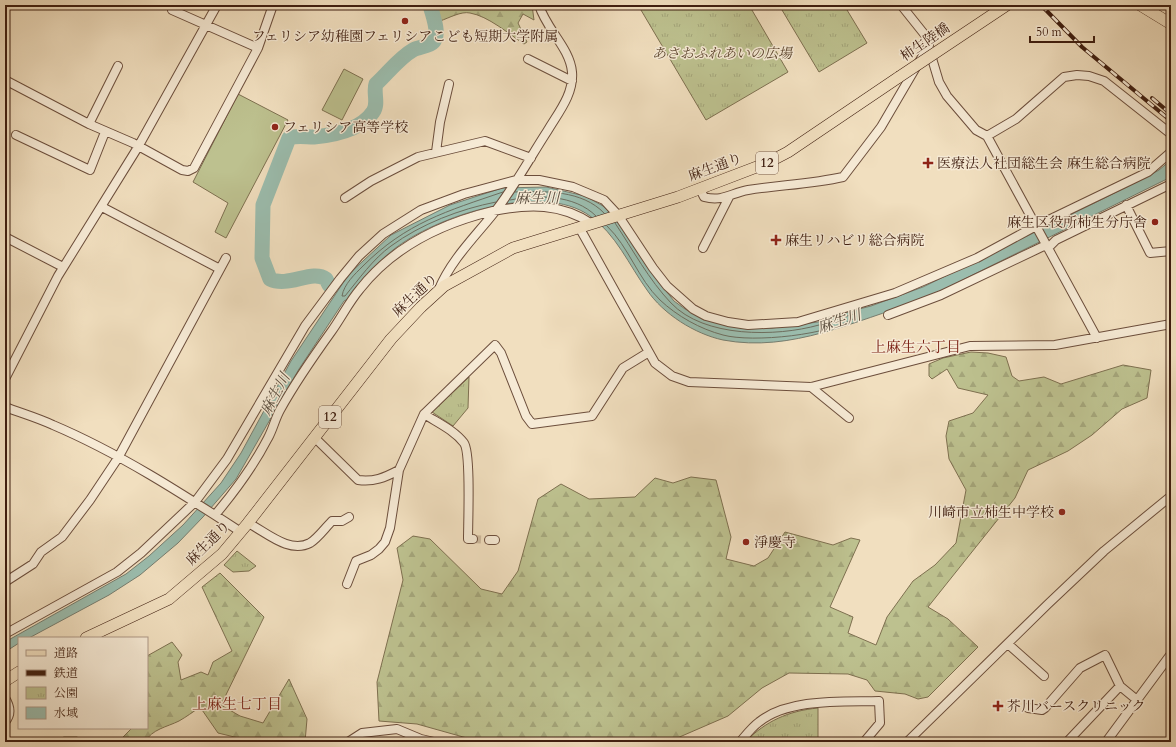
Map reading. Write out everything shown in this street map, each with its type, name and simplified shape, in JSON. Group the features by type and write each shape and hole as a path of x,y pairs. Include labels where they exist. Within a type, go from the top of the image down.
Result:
{"main road":[{"name":"柿生陸橋","path":"899,77 1008,5"},
{"path":"1140,5 1171,24"},
{"name":"麻生通り","path":"88,637 169,599 222,554 248,523 391,339 438,290 479,265 513,248 700,189 747,172 788,152 899,77"},
{"path":"5,681 18,673"}],"street":[{"path":"5,379 63,267 102,207 138,147 217,5"},
{"path":"5,80 89,124 182,170 188,171 194,168 258,48 273,5"},
{"path":"438,290 446,272 497,209 531,158 570,91 572,67 543,16 539,5"},
{"path":"901,5 925,35 939,82 947,96 976,130 987,136 1097,338"},
{"path":"172,10 258,48"},
{"path":"700,189 704,197 713,199 729,197 747,190 843,177 881,127 929,45"},
{"path":"528,59 572,81"},
{"path":"89,124 118,66"},
{"path":"987,136 1016,119 1064,77 1077,75 1090,76 1104,81 1171,134"},
{"path":"436,152 440,122 449,84"},
{"path":"16,135 90,170 106,132"},
{"path":"345,198 371,180 418,157 485,141 531,158"},
{"path":"5,634 117,572 141,553 197,503 227,459 305,326 359,256 383,234 421,210 464,194 514,183 539,180 573,187 604,200 618,215 653,268 679,298 693,309 706,316 728,322 748,325 798,322 887,296 977,258 1148,172 1171,152"},
{"path":"888,315 941,295 1171,184"},
{"path":"702,248 729,197"},
{"path":"213,514 243,481 269,437 279,412 299,378 360,289 384,264 411,244 442,227 497,209 532,205 554,207 579,215 592,224"},
{"path":"1126,205 1150,253 1171,252"},
{"path":"102,207 220,268"},
{"path":"579,227 655,363 672,376 689,382 811,387 970,346 1055,345 1168,325"},
{"path":"5,237 63,267"},
{"path":"5,582 33,564 41,552 62,537 118,458 226,258"},
{"path":"347,584 356,561 371,555 385,542 390,528 398,470 424,414 495,345 501,353 526,416 532,424 592,416 606,398 623,368 649,352"},
{"path":"811,387 849,418"},
{"path":"5,407 54,425 118,458 197,503 240,532"},
{"path":"424,414 456,435 465,445 467,459 468,539 473,539"},
{"path":"314,437 358,480 374,481 382,479 398,470"},
{"path":"908,742 1104,551 1171,496"},
{"path":"248,523 285,545 303,546 311,542 332,521 342,521 349,517"},
{"path":"1008,644 1044,676"},
{"path":"1106,742 1171,654"},
{"path":"1028,708 1042,710 1045,708 1080,668 1105,655 1120,686 1137,700"},
{"path":"1067,742 1120,686"},
{"path":"5,698 10,710 10,716 5,722"},
{"path":"740,742 760,721 796,706 819,703 880,701 880,722 864,742"},
{"path":"348,742 362,733 397,729 421,739 434,742"}],"green space":[{"path":"436,5 532,5 534,20 523,14 518,23 527,42 524,44 498,26 484,18 470,13 455,15 440,21"},
{"name":"あさおふれあいの広場","path":"638,5 749,5 788,72 706,120"},
{"path":"779,5 844,5 867,43 819,72"},
{"path":"344,69 363,79 342,120 322,110"},
{"path":"238,94 288,120 226,238 215,232 228,203 193,182"},
{"path":"971,352 988,353 1006,357 1012,376 1019,381 1044,377 1061,384 1123,365 1151,370 1147,398 1122,409 1092,435 1068,451 1028,470 1015,498 928,607 948,619 978,647 928,697 918,699 905,694 875,691 867,680 848,674 789,673 762,688 728,716 668,742 571,742 534,738 524,742 481,742 417,724 379,721 377,682 403,580 397,548 413,536 430,539 481,589 502,594 518,571 538,499 561,484 589,499 635,497 655,478 673,483 691,477 716,480 731,537 726,559 754,566 768,558 785,532 833,545 851,538 860,540 830,607 853,617 848,633 876,645 887,617 913,581 935,565 956,543 966,490 949,459 946,436 949,421 973,413 988,395 958,388 947,369 932,379 929,376 929,364 943,358"},
{"path":"469,377 468,408 453,426 432,412"},
{"path":"237,551 256,566 249,571 233,572 224,565"},
{"path":"220,573 264,617 221,705 240,716 263,723 289,679 307,719 305,742 255,742 218,733 200,707 179,721 156,731 145,742 107,742 106,739 119,741 131,729 148,729 148,655 172,642 182,655 178,662 181,680 201,672 208,675 213,662 232,651 202,587"},
{"path":"818,708 818,741 745,742 761,728 778,718 807,709"},
{"path":"64,737 77,737 85,742 49,742"}],"water":[{"name":"麻生川","path":"1171,160 1171,177 918,302 823,333 774,342 749,343 723,340 702,333 680,322 654,299 640,280 622,250 599,223 590,216 569,206 545,202 518,202 489,207 461,215 435,225 412,237 386,255 348,299 344,301 299,369 236,479 178,543 140,575 109,595 31,637 18,637 18,644 5,652 5,642 126,574 149,556 183,525 221,483 241,453 291,361 349,274 391,235 450,205 502,188 546,187 585,196 603,206 618,221 659,282 674,301 685,309 704,319 728,326 772,328 818,322 840,314 871,306 923,287 1159,170"}],"waterway":[{"path":"329,285 326,279 320,276 284,281 270,279 262,258 263,205 289,138 298,136 314,137 330,135 339,133 362,123 375,109 376,84 398,61 408,53 433,42 436,31 430,5"}],"tunnel":[{"path":"473,539 489,540"}],"railway":[{"path":"1041,5 1082,47 1171,121"},
{"path":"1152,98 1171,114"}],"place":[{"name":"フェリシア幼稚園フェリシアこども短期大学附属","path":"405,21"},
{"name":"フェリシア高等学校","path":"275,127"},
{"name":"医療法人社団総生会 麻生総合病院","path":"928,163"},
{"name":"麻生区役所柿生分庁舎","path":"1155,222"},
{"name":"麻生リハビリ総合病院","path":"776,240"},
{"name":"川崎市立柿生中学校","path":"1062,512"},
{"name":"淨慶寺","path":"746,542"},
{"name":"芥川バースクリニック","path":"998,706"}],"district":[{"name":"上麻生六丁目","path":"916,347"},
{"name":"上麻生七丁目","path":"237,704"}]}
